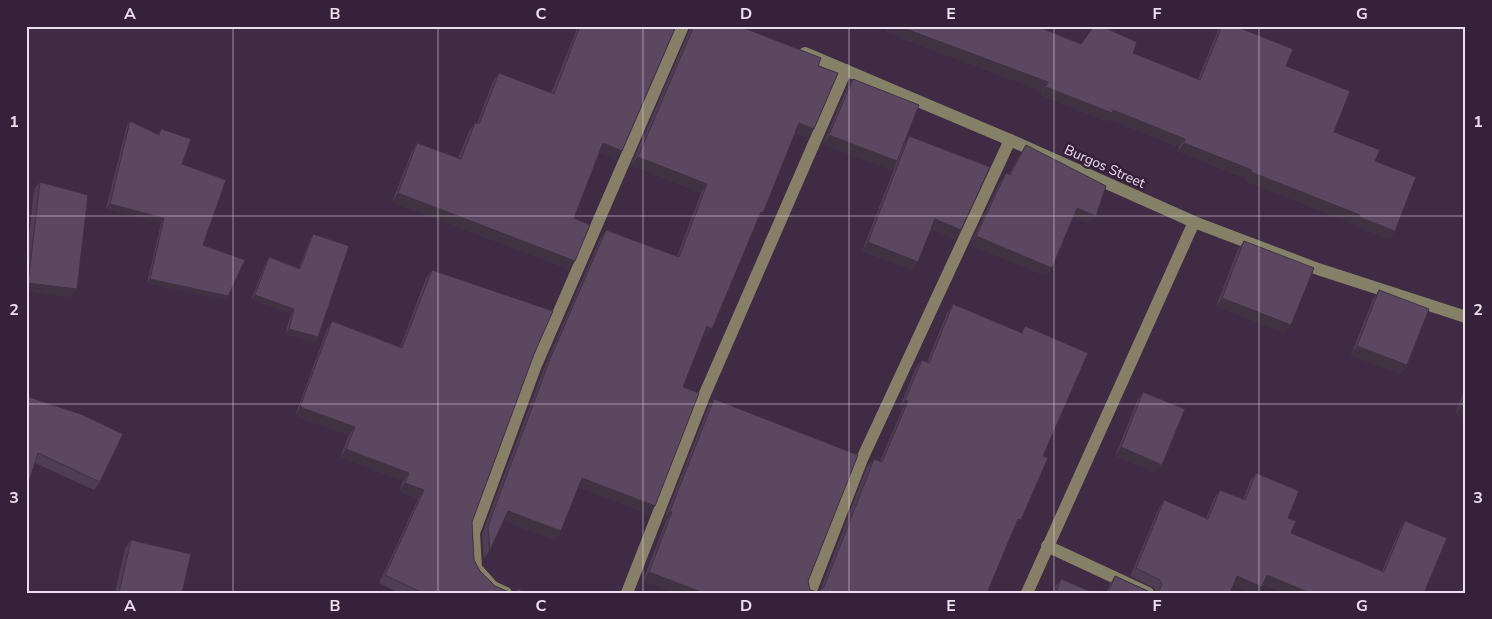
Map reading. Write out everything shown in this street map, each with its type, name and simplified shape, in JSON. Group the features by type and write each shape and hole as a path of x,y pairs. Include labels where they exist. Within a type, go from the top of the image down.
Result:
{"street":[{"path":"506,593 493,588 476,568 474,533 536,365 683,26"},
{"name":"Burgos Street","path":"792,48 1010,140 1194,222 1318,269 1466,317"},
{"path":"627,593 846,70"},
{"path":"810,593 858,458 1010,140"},
{"path":"1027,593 1194,222"},
{"path":"1047,546 1148,593"}],"building":[{"path":"580,26 676,26 622,151 603,143 574,218 590,225 575,261 398,193 417,143 461,159 475,123 479,124 499,73 554,94"},
{"path":"694,26 739,26 821,58 818,66 838,73 814,129 799,123 763,213 761,212 712,329 707,326 683,387 699,393 655,506 582,478 561,531 508,511 490,550 488,526 550,359 606,230 679,257 707,184 638,157"},
{"path":"898,26 1036,26 1081,44 1094,26 1101,26 1137,42 1133,53 1200,80 1222,26 1235,26 1293,49 1286,66 1350,91 1334,132 1380,150 1375,161 1416,177 1395,231 1184,143 1185,139 1113,110 1112,113 1046,87 1048,82"},
{"path":"853,79 919,105 897,161 829,135"},
{"path":"130,121 159,135 161,129 191,139 182,164 226,180 203,245 245,260 228,296 150,279 164,218 110,204"},
{"path":"909,136 990,167 961,230 935,219 918,262 868,242"},
{"path":"1026,145 1106,186 1096,216 1077,208 1052,268 976,236 1006,173 1010,175"},
{"path":"40,182 88,195 77,289 28,283"},
{"path":"313,234 349,246 318,337 289,329 294,309 255,295 269,257 300,269"},
{"path":"1244,241 1314,268 1291,325 1222,298"},
{"path":"432,270 553,311 534,354 472,522 474,560 480,571 495,586 513,593 423,593 385,575 424,490 405,483 409,473 346,449 355,427 300,407 332,321 402,348"},
{"path":"1379,290 1429,309 1407,365 1357,346"},
{"path":"953,304 1022,333 1025,326 1088,353 1043,456 1048,458 1021,520 1018,519 987,593 704,593 649,572 672,512 670,511 714,399 858,455 808,581 810,590 818,592 824,587 874,459 882,462 908,401 905,400 922,360 929,363"},
{"path":"1143,392 1185,409 1162,465 1121,447"},
{"path":"1466,393 1466,407 1461,405"},
{"path":"26,396 83,415 123,434 100,482 38,453 26,491"},
{"path":"1256,473 1299,491 1288,518 1296,521 1291,533 1384,572 1405,521 1447,538 1424,593 1310,593 1267,575 1262,587 1237,576 1230,593 1108,593 1115,576 1150,592 1158,592 1162,585 1160,580 1136,568 1164,500 1208,519 1220,490 1245,500"},
{"path":"131,540 191,554 182,593 119,593"},
{"path":"1061,579 1094,593 1056,593"},
{"path":"519,589 526,593 513,593"}]}
